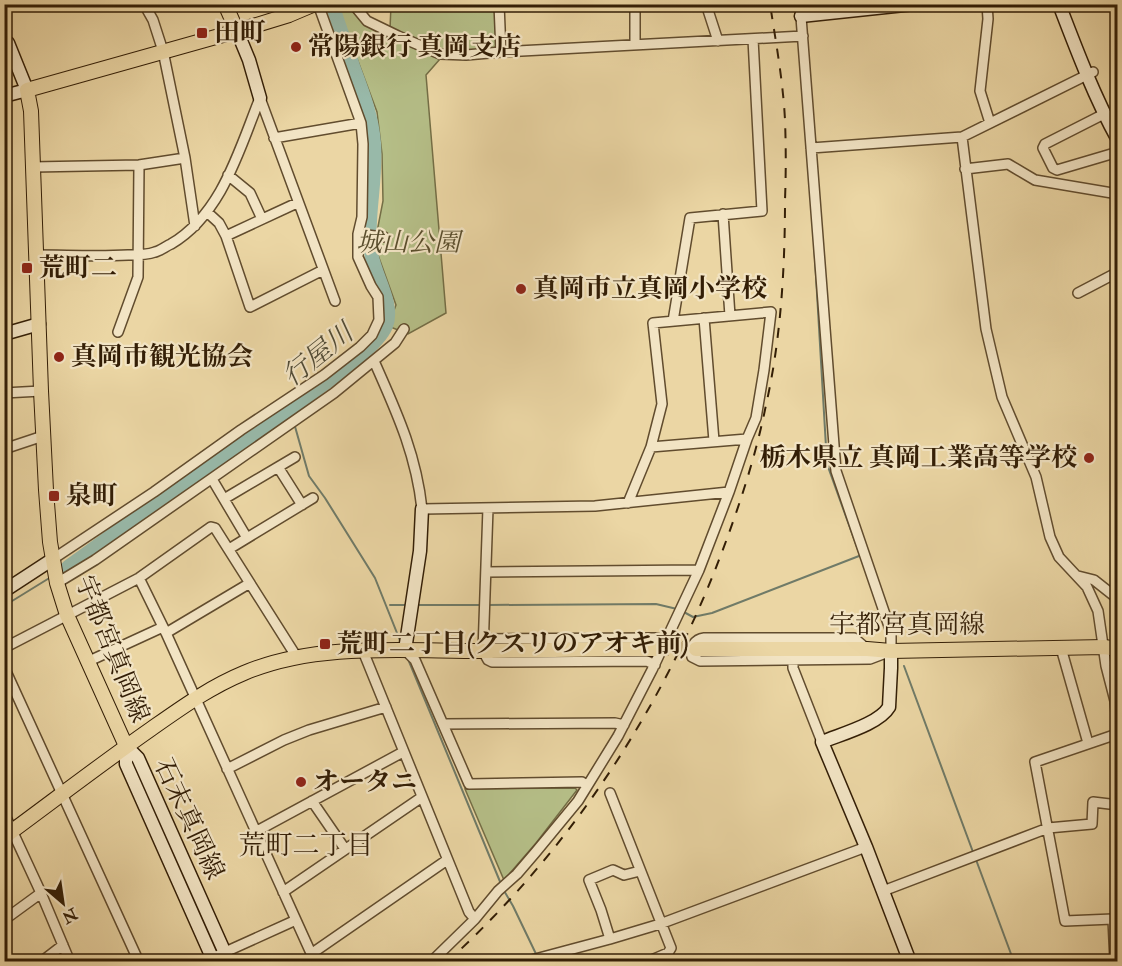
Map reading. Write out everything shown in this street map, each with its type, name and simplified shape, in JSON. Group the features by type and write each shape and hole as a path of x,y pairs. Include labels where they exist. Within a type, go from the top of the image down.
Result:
{"main road":[{"path":"225,4 237,31"},
{"path":"27,90 237,31 316,4"},
{"name":"宇都宮真岡線","path":"27,90 32,111 43,436 47,516 53,559 57,583 67,615 126,746 223,682 296,656 484,645 660,645"},
{"name":"宇都宮真岡線","path":"696,649 891,651 1111,648"},
{"path":"9,834 126,746"}],"street":[{"path":"144,4 153,20 163,51 185,158 195,226"},
{"path":"4,591 84,540 324,375 372,335 379,320 378,297 358,257 358,234 363,217 361,123 316,4"},
{"path":"353,4 367,21 440,54 466,55 501,51 803,36"},
{"path":"499,4 501,51"},
{"path":"635,4 635,45"},
{"path":"706,4 718,41"},
{"path":"822,742 872,722 886,712 889,707 891,632 836,471 800,10 914,4"},
{"path":"987,4 988,19 980,91 990,123"},
{"path":"1059,4 1089,73 1118,124"},
{"path":"1067,4 1104,114 1118,140"},
{"path":"237,31 334,301"},
{"path":"673,321 690,218 762,211 753,39"},
{"path":"4,96 27,90 6,41"},
{"path":"811,148 962,137 1089,73"},
{"path":"36,255 139,254 155,252 174,242 195,226 207,212 228,175 260,98"},
{"path":"1104,114 1045,144 1043,148 1053,168 1057,170 1118,152"},
{"path":"274,138 361,123"},
{"path":"962,137 986,328 1002,397 1036,477 1050,537 1059,557 1087,587 1111,648 1106,666 1118,734 1035,762 1065,921 1113,919 1115,962"},
{"path":"33,167 139,165 185,158"},
{"path":"965,169 1008,164 1035,180 1118,194"},
{"path":"118,332 138,277 139,165"},
{"path":"228,175 250,193 262,219"},
{"path":"226,236 297,203"},
{"path":"207,212 219,223 226,236 250,307 323,270"},
{"path":"723,214 730,316"},
{"path":"358,234 384,237"},
{"path":"1078,293 1118,272"},
{"path":"431,962 517,874 578,801 624,725 655,664 660,645 680,611 699,570 756,418 771,312 653,323 662,404 651,447 628,503"},
{"path":"704,318 714,441"},
{"path":"4,334 39,324"},
{"path":"57,583 95,560 334,393 395,343 404,329"},
{"path":"374,361 401,424 420,484 422,509 420,551 405,650 415,660 469,783 582,782 587,786"},
{"path":"324,375 334,393"},
{"path":"4,393 41,391"},
{"path":"4,449 43,436"},
{"path":"651,447 747,439"},
{"path":"224,500 295,457"},
{"path":"278,467 302,505"},
{"path":"212,479 247,538"},
{"path":"422,509 595,506 729,492"},
{"path":"229,549 313,498"},
{"path":"488,508 485,656 492,662 647,661 655,664"},
{"path":"4,648 139,578 212,527 229,549 296,656"},
{"path":"487,572 699,570"},
{"path":"1076,575 1094,580 1118,599"},
{"path":"139,578 165,630 313,958 447,860"},
{"path":"87,662 165,630 250,583"},
{"path":"867,649 854,638 704,638 694,642 691,654 700,661 793,661 870,659 891,651"},
{"path":"1062,648 1088,743"},
{"path":"363,651 447,860 469,912 475,919"},
{"path":"793,661 793,668 910,962"},
{"path":"4,667 139,962"},
{"path":"226,769 309,730 386,707"},
{"path":"444,724 615,723 624,725"},
{"name":"石末真岡線","path":"126,746 138,758 227,957"},
{"name":"石末真岡線","path":"126,746 126,764 210,960"},
{"path":"255,832 403,752"},
{"path":"610,793 671,948 668,953 647,962"},
{"path":"283,892 422,797"},
{"path":"312,801 345,849"},
{"path":"883,891 1048,828 1092,824 1093,802 1118,805"},
{"path":"4,813 9,834 41,893 70,962"},
{"path":"532,959 660,924 866,847"},
{"path":"610,939 589,880 613,870 624,875 640,871"},
{"path":"4,920 41,893"},
{"path":"210,960 227,957 296,920"},
{"path":"41,962 63,945"}],"green space":[{"name":"城山公園","path":"337,5 347,5 363,23 381,34 440,59 426,75 446,313 408,334 388,326 396,305 375,242 383,201 382,154 377,112"},
{"path":"391,5 495,5 498,43 494,49 468,50 449,50 429,45 390,29"},
{"path":"575,788 577,790 504,880 465,789"}],"waterway":[{"name":"行屋川","path":"68,567 331,379 364,352 386,326 388,308 373,261 370,239 375,157 373,133 364,96 332,4"},
{"path":"813,225 827,464 866,572"},
{"path":"290,410 292,418"},
{"path":"294,423 309,476 375,578 401,643"},
{"path":"682,611 693,617 712,613 859,556"},
{"name":"行屋川","path":"61,572 68,567"},
{"name":"行屋川","path":"4,606 51,577"},
{"path":"488,605 656,604 677,609"},
{"path":"390,605 408,605"},
{"path":"416,605 483,605"},
{"path":"408,659 501,884"},
{"path":"904,666 973,852"},
{"path":"975,857 1014,962"},
{"path":"503,889 537,956"}],"tunnel":[{"path":"655,649 696,649"}],"railway":[{"path":"447,962 534,872 573,824 609,773 672,666 698,610 735,516 757,442 771,380 779,329 783,277 785,120 770,4"}],"place":[{"name":"田町","path":"202,33"},
{"name":"常陽銀行 真岡支店","path":"296,47"},
{"name":"荒町二","path":"27,268"},
{"name":"真岡市立真岡小学校","path":"521,289"},
{"name":"真岡市観光協会","path":"59,357"},
{"name":"栃木県立 真岡工業高等学校","path":"1089,458"},
{"name":"泉町","path":"54,496"},
{"name":"荒町二丁目(クスリのアオキ前)","path":"325,644"},
{"name":"オータニ","path":"301,782"}],"district":[{"name":"荒町二丁目","path":"306,845"}]}
